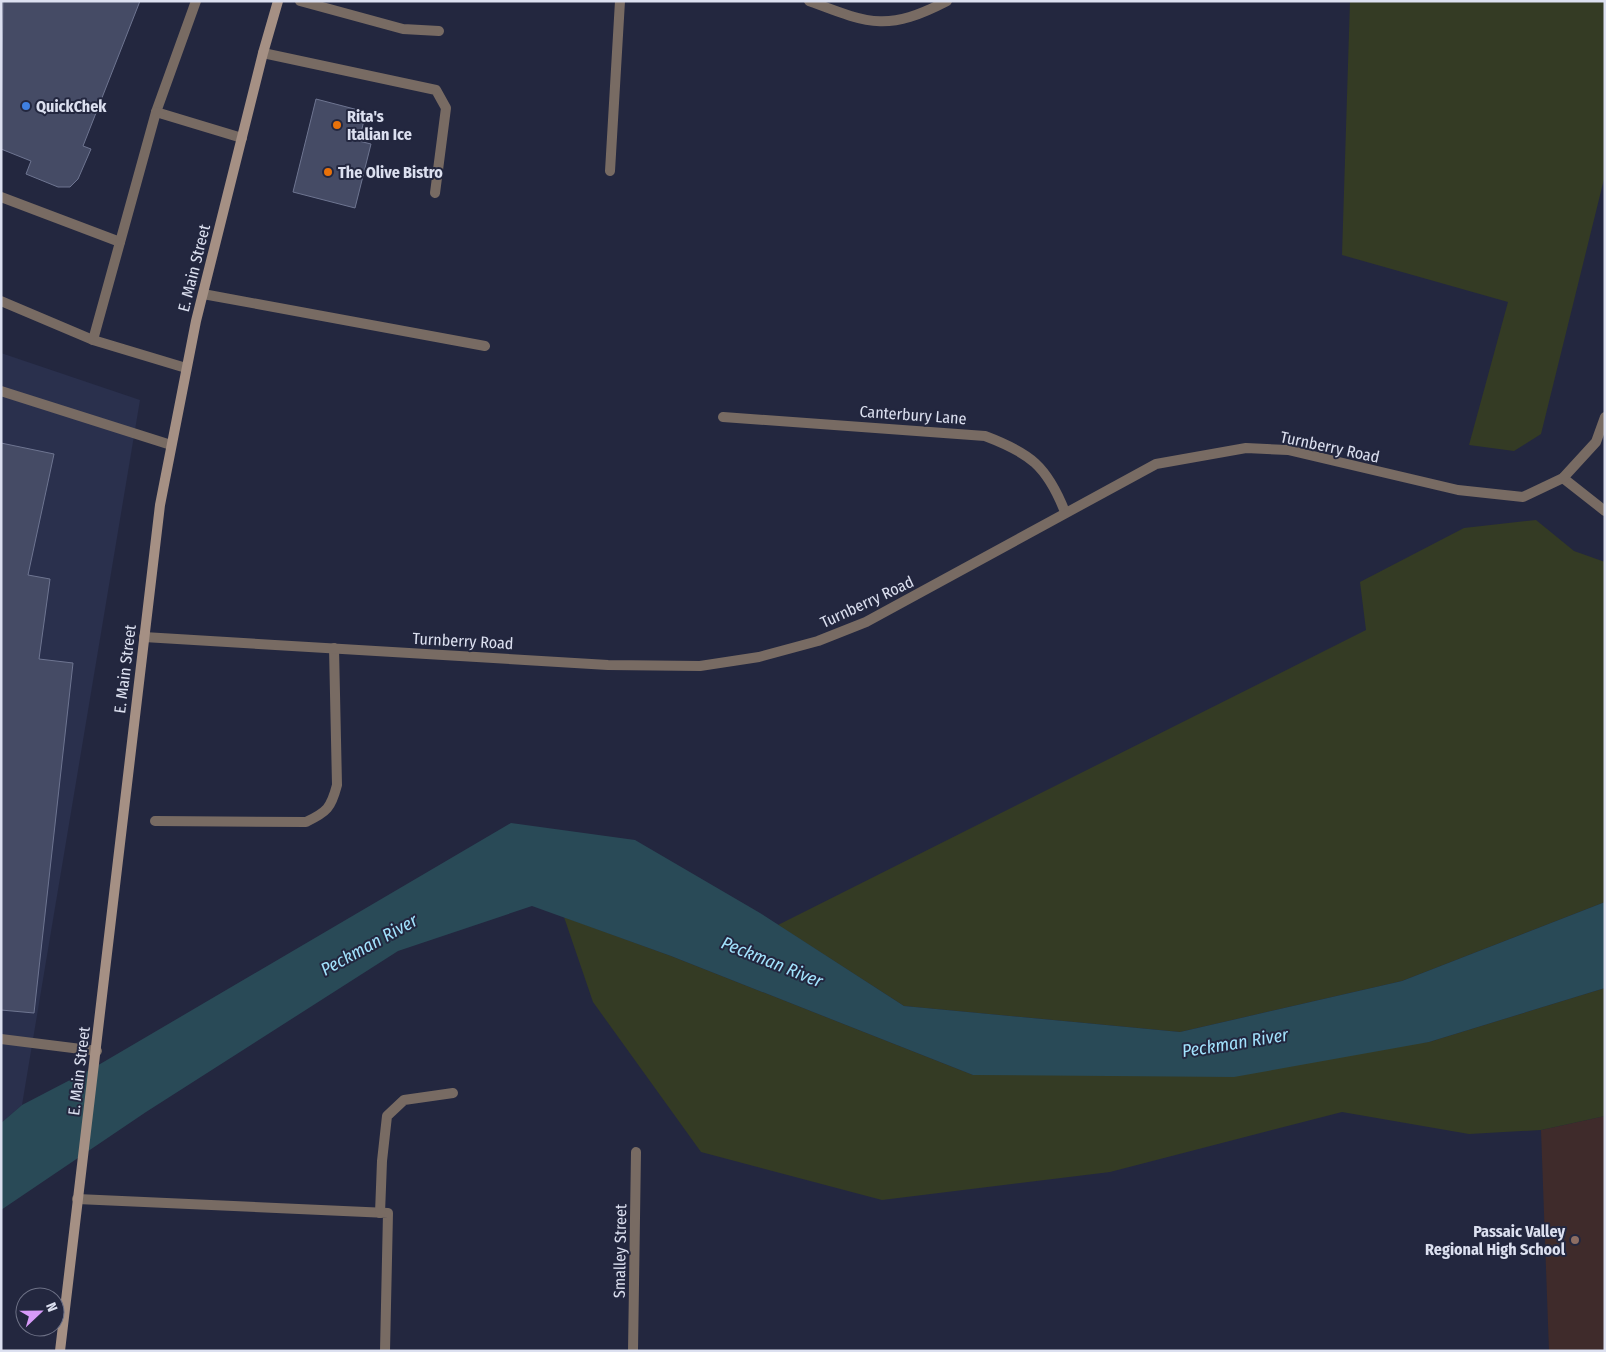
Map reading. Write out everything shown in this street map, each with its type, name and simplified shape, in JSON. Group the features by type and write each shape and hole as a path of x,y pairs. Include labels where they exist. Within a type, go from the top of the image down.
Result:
{"main road":[{"name":"E. Main Street","path":"60,1351 160,505 186,368 203,294 263,53 278,1"}],"street":[{"path":"92,340 156,112 196,1"},
{"path":"300,1 403,29 439,31"},
{"path":"610,171 620,1"},
{"path":"809,1 853,18 884,23 917,17 947,1"},
{"path":"263,53 436,90 446,108 435,193"},
{"path":"156,112 242,138"},
{"path":"1,197 120,242"},
{"path":"203,294 485,346"},
{"path":"1,301 92,340 186,368"},
{"path":"1,391 171,445"},
{"name":"Canterbury Lane","path":"723,417 985,436 1016,447 1042,468 1057,492 1065,512"},
{"name":"Turnberry Road","path":"144,636 617,665 700,666 759,657 818,641 866,622 1011,545 1065,512 1156,464 1246,448 1288,450 1458,490 1523,497 1563,478 1596,442 1605,417"},
{"path":"1563,478 1605,511"},
{"path":"154,821 306,822 323,814 332,804 337,785 334,648"},
{"path":"1,1039 96,1055"},
{"path":"380,1213 382,1161 387,1116 404,1100 453,1093"},
{"name":"Smalley Street","path":"633,1351 636,1152"},
{"path":"77,1199 388,1213 385,1351"}],"shaded area":[{"path":"1,353 140,400 22,1105 1,1123"},
{"name":"Passaic Valley Regional High School","path":"1605,1116 1605,1351 1549,1351 1541,1130"}],"green space":[{"path":"1350,1 1605,1 1605,175 1541,434 1514,451 1469,445 1508,302 1342,255"},
{"path":"1536,520 1574,551 1605,562 1605,902 1402,981 1180,1032 904,1006 778,925 1366,630 1360,582 1464,528"},
{"path":"564,917 671,956 973,1075 1429,1042 1605,988 1605,1116 1541,1130 1469,1134 1342,1112 1110,1172 882,1200 701,1152 593,1002"}],"water":[{"name":"Peckman River","path":"511,823 635,840 760,913 904,1006 1180,1032 1402,981 1605,902 1605,988 1429,1042 1234,1077 973,1075 671,956 532,906 398,951 146,1112 1,1210 1,1123 22,1105 95,1067"}],"building":[{"path":"3,1 140,1 83,146 91,149 78,179 70,187 58,187 26,174 31,161 1,149"},
{"path":"316,99 366,112 359,141 371,144 355,208 293,192"},
{"path":"1,443 54,454 28,575 50,579 39,659 73,663 34,1013 1,1010"}],"place":[{"name":"QuickChek","path":"26,106"},
{"name":"Rita's Italian Ice","path":"337,125"},
{"name":"The Olive Bistro","path":"328,172"},
{"name":"Passaic Valley Regional High School","path":"1575,1240"}]}
